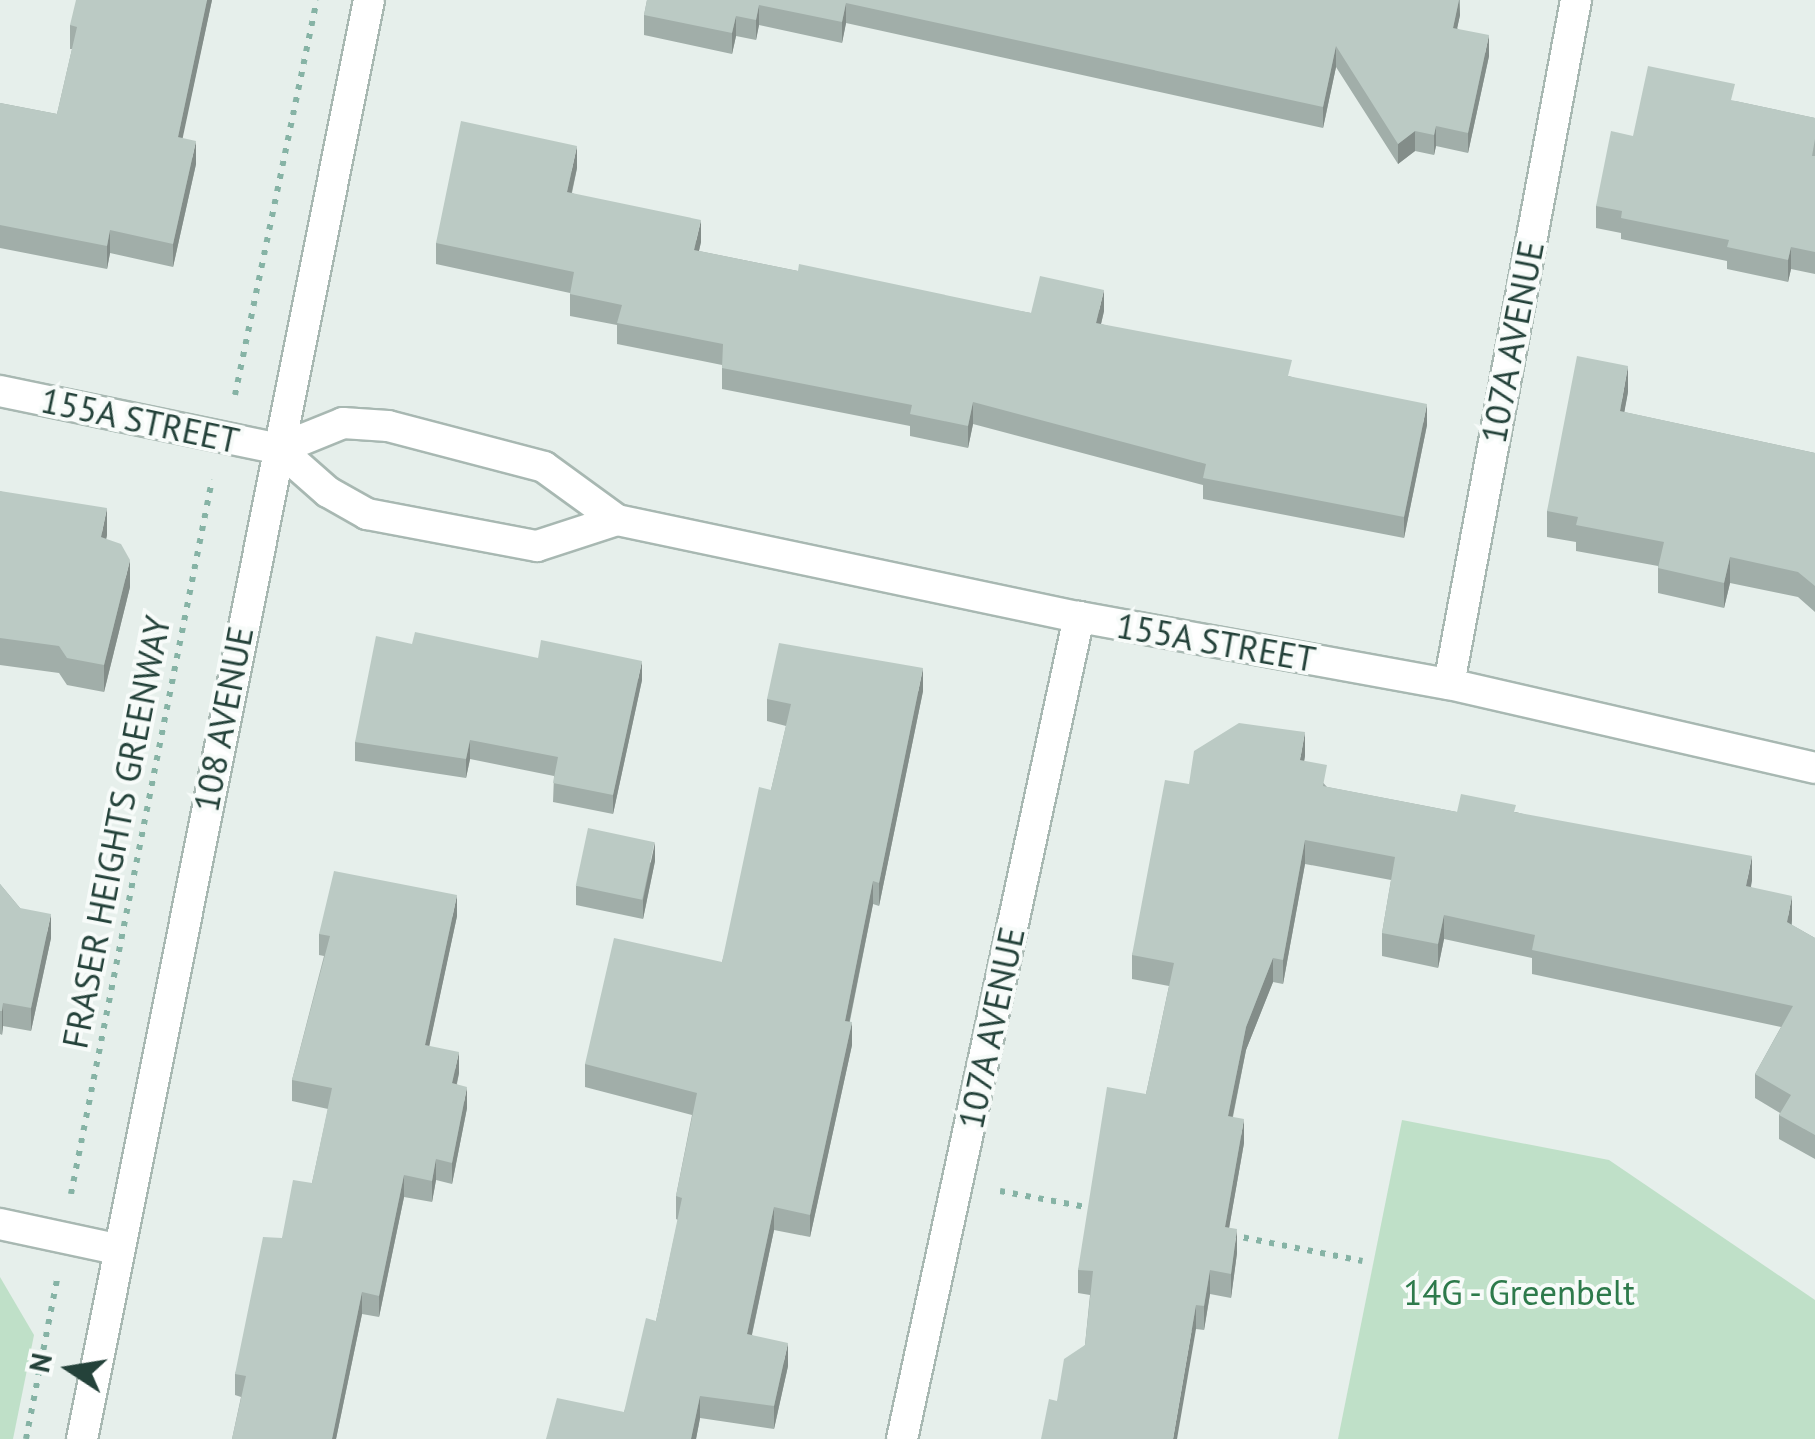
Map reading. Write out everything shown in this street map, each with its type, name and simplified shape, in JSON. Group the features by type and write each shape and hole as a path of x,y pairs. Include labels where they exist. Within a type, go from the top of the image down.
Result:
{"street":[{"name":"108 AVENUE","path":"82,1439 369,0"},
{"name":"107A AVENUE","path":"1449,684 1576,0"},
{"name":"155A STREET","path":"0,391 279,449 328,492 367,514 537,546 616,520"},
{"name":"155A STREET","path":"279,449 343,423 388,426 544,467 616,520 1078,616 1449,684 1815,768"},
{"name":"107A AVENUE","path":"902,1439 1078,616"},
{"path":"0,1224 117,1249"}],"path":[{"path":"236,391 317,0"},
{"name":"FRASER HEIGHTS GREENWAY","path":"72,1186 210,487"},
{"path":"989,1188 1116,1213"},
{"path":"1211,1232 1362,1261"},
{"path":"26,1439 56,1293"}],"green space":[{"name":"14G - Greenbelt","path":"1402,1120 1609,1160 1815,1300 1815,1439 1338,1439"},
{"path":"0,1277 34,1335 13,1439 0,1439"}],"building":[{"path":"76,0 207,0 178,137 196,141 173,244 110,230 107,246 0,225 0,103 57,114 77,27 70,25"},
{"path":"647,0 1459,0 1453,28 1489,35 1468,133 1436,126 1434,135 1415,131 1398,144 1336,46 1323,107 846,3 842,22 759,5 756,20 736,16 732,33 644,15"},
{"path":"1648,66 1735,84 1731,100 1815,118 1815,252 1791,247 1788,260 1727,247 1729,240 1621,218 1622,211 1596,206 1611,131 1633,136"},
{"path":"461,121 577,146 567,192 701,220 694,250 798,271 799,264 1031,313 1040,276 1104,290 1096,323 1292,360 1288,376 1427,404 1404,517 1203,478 1206,464 973,402 968,426 910,414 912,405 722,368 723,344 617,323 622,305 570,294 574,272 436,243"},
{"path":"1577,356 1628,366 1620,411 1815,453 1815,586 1798,572 1730,557 1724,583 1658,568 1664,542 1576,525 1578,517 1547,511"},
{"path":"0,491 107,508 101,537 121,544 130,560 104,665 67,658 59,646 0,638"},
{"path":"415,632 538,658 541,640 642,661 613,795 553,783 558,757 470,740 466,759 355,742 376,636 412,644"},
{"path":"779,643 923,668 879,883 873,881 845,1021 852,1022 810,1215 774,1207 747,1334 788,1343 774,1406 700,1396 691,1439 546,1439 557,1398 624,1412 646,1318 656,1321 682,1198 676,1196 697,1093 585,1064 614,938 722,962 759,787 771,790 791,704 767,699"},
{"path":"1239,723 1305,732 1300,760 1327,765 1323,786 1457,812 1461,794 1516,805 1514,812 1752,856 1746,886 1792,896 1787,922 1815,938 1815,1135 1779,1115 1791,1095 1755,1074 1793,1006 1532,950 1535,935 1444,915 1438,944 1382,933 1395,857 1305,840 1283,960 1273,958 1246,1027 1228,1116 1244,1119 1225,1227 1237,1229 1231,1274 1210,1270 1204,1306 1196,1305 1173,1439 1041,1439 1049,1399 1057,1401 1064,1359 1085,1345 1093,1271 1078,1270 1107,1087 1146,1094 1174,963 1132,955 1165,780 1189,784 1194,751"},
{"path":"588,828 655,842 642,900 576,886"},
{"path":"334,871 457,895 425,1045 459,1052 452,1083 467,1087 452,1163 436,1159 432,1181 404,1175 379,1296 362,1292 332,1439 232,1439 246,1376 235,1374 263,1237 282,1238 293,1180 312,1183 332,1088 292,1080 330,936 319,934"},
{"path":"0,884 20,908 51,914 31,1008 3,1003 0,1011"}]}
